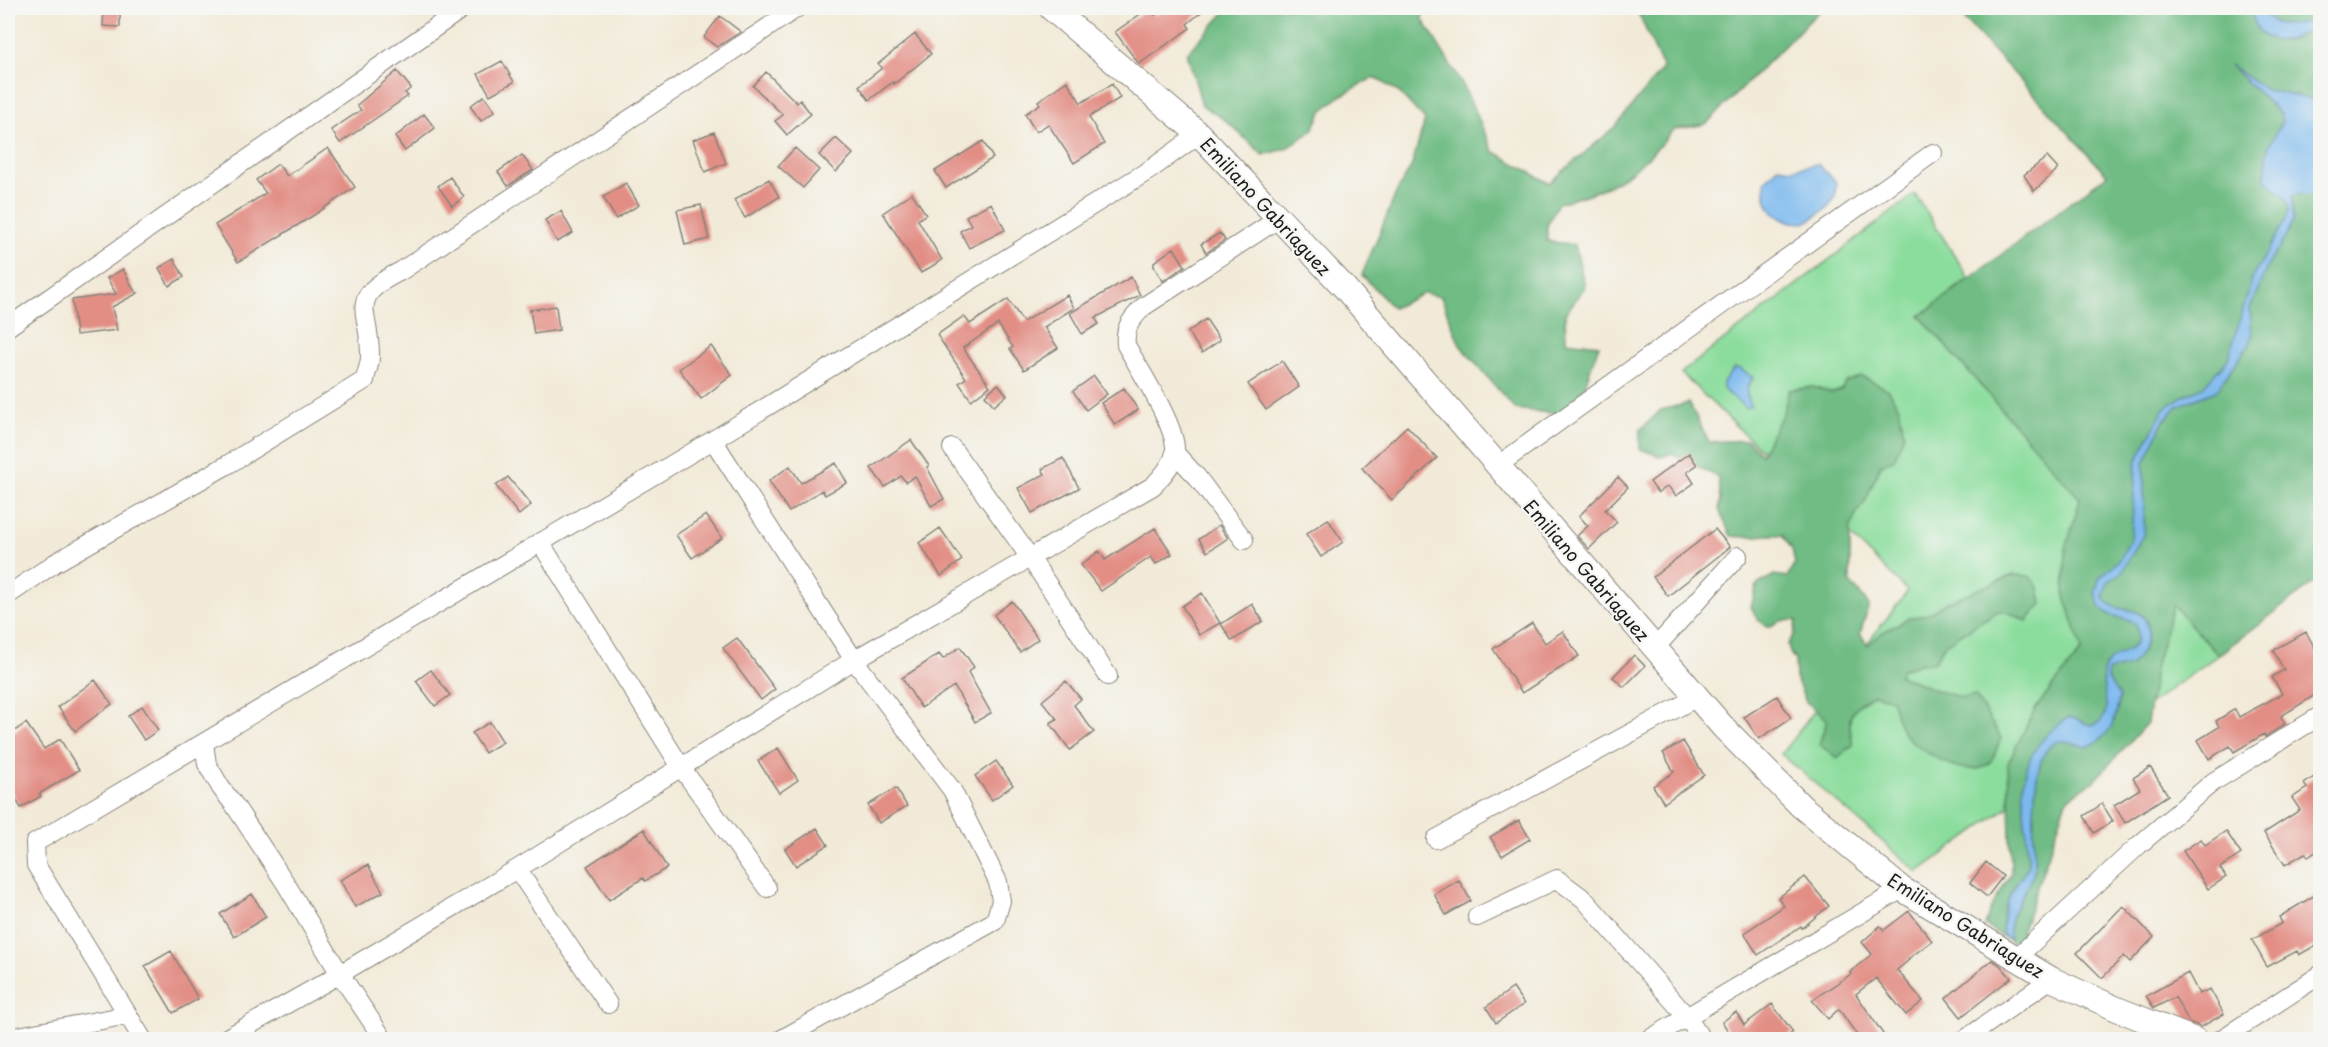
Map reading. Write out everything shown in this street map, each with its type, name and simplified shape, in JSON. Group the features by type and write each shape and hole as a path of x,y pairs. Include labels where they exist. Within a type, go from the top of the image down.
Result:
{"main road":[{"name":"Emiliano Gabriaguez","path":"1051,8 1199,134 1344,287 1697,697 1801,806 1902,889 2051,979 2166,1035 2194,1040"}],"street":[{"path":"8,327 463,8"},
{"path":"8,595 55,563 227,465 364,380 370,359 364,306 370,290 797,8"},
{"path":"143,1040 36,865 34,843 713,440 1151,169 1199,134"},
{"path":"1497,465 1933,153"},
{"path":"224,1040 517,869 854,660 1153,486 1167,470 1175,453 1174,435 1126,345 1125,333 1129,322 1143,307 1278,219"},
{"path":"713,440 854,660 952,790 998,882 1001,901 995,921 780,1040"},
{"path":"952,448 1031,559 1108,676"},
{"path":"1175,453 1197,477 1244,540"},
{"path":"540,542 681,767 767,888"},
{"path":"1654,648 1738,556"},
{"path":"1436,839 1697,697"},
{"path":"2016,958 2139,845 2212,783 2320,716"},
{"path":"204,743 207,764 221,788 236,806 340,974 384,1040"},
{"path":"517,869 608,1004"},
{"path":"1478,917 1557,879 1584,899 1687,1017 1702,1040"},
{"path":"1648,1040 1902,889"},
{"path":"2220,1040 2320,975"},
{"path":"1964,1040 2051,979"},
{"path":"8,1038 128,1015"}],"green space":[{"path":"1229,8 1426,8 1422,18 1464,87 1493,151 1549,183 1615,127 1663,68 1636,8 1822,8 1706,124 1673,130 1647,158 1622,178 1594,192 1558,203 1547,226 1547,241 1575,245 1585,287 1565,314 1566,341 1599,345 1584,388 1568,415 1515,409 1460,345 1441,297 1424,293 1393,308 1362,275 1397,191 1412,165 1425,120 1400,93 1374,77 1339,97 1322,111 1312,131 1285,149 1263,155 1225,120 1202,105 1187,53"},
{"path":"1954,8 2320,8 2320,578 2218,655 2173,605 2156,664 2147,723 2094,781 2068,798 2017,945 1985,926 1990,910 2011,873 2008,763 2035,709 2082,650 2064,593 2066,549 2080,499 1920,316 2107,175"},
{"path":"1915,194 1969,278 1920,316 2218,655 1918,872 1781,754 1908,591 1681,373"},
{"path":"1861,376 1887,389 1899,407 1904,434 1894,460 1881,464 1865,502 1856,514 1850,529 1850,582 1869,605 1860,634 1868,645 1883,632 1909,618 1928,614 1947,602 2013,575 2029,576 2039,588 2042,604 2027,621 2010,613 1998,611 1945,644 1934,662 1902,669 1899,675 1963,698 1975,695 2001,738 1991,761 1976,769 1954,766 1920,748 1902,731 1891,699 1875,694 1860,704 1852,714 1850,726 1853,745 1837,758 1819,744 1827,720 1806,702 1796,679 1795,660 1788,644 1794,635 1796,620 1780,621 1769,627 1758,620 1751,607 1757,585 1774,575 1787,577 1795,564 1792,549 1782,535 1731,536 1719,509 1721,499 1718,477 1672,453 1662,457 1640,449 1640,430 1661,410 1689,403 1709,442 1747,440 1761,454 1783,413 1789,390 1813,387 1832,393 1841,390 1846,382"}],"water":[{"path":"2250,8 2261,8 2266,16 2280,24 2320,21 2320,30 2283,40 2269,39 2255,24"},
{"path":"2230,65 2266,90 2320,101 2320,189 2293,196 2293,219 2288,233 2268,265 2250,308 2252,336 2246,349 2216,391 2178,406 2164,420 2144,463 2144,533 2122,572 2108,582 2103,597 2115,607 2131,610 2143,617 2147,623 2147,638 2141,653 2132,665 2108,671 2107,678 2119,697 2114,721 2107,733 2087,747 2060,741 2049,747 2041,760 2035,799 2034,871 2013,912 2009,930 2010,940 2003,936 2005,910 2012,890 2028,865 2023,790 2028,763 2044,738 2065,719 2076,718 2094,725 2103,718 2106,712 2103,681 2105,667 2109,661 2133,647 2138,635 2136,625 2129,620 2110,615 2099,606 2095,591 2100,577 2120,559 2131,539 2136,462 2163,410 2181,397 2203,387 2228,359 2253,276 2289,210 2286,198 2265,179 2268,147 2282,122 2280,114"},
{"path":"1818,164 1836,182 1835,198 1824,211 1805,223 1791,222 1773,213 1765,198 1765,181 1778,167 1792,169"},
{"path":"1734,368 1739,368 1753,378 1747,392 1747,399 1751,406 1746,408 1723,389 1723,383"}],"building":[{"path":"104,8 120,8 120,27 103,26"},
{"path":"1149,8 1155,15 1166,8 1206,8 1187,24 1190,28 1139,64 1115,32"},
{"path":"720,16 741,32 717,47 704,37"},
{"path":"915,34 931,54 894,84 893,82 869,100 859,86 882,68 878,64"},
{"path":"502,61 514,82 490,95 478,74"},
{"path":"397,71 411,88 405,93 408,96 340,143 331,130 361,110 357,105"},
{"path":"766,72 797,103 800,100 811,114 787,135 775,121 783,115 753,86"},
{"path":"1067,81 1081,103 1112,84 1120,98 1089,117 1104,144 1074,163 1048,124 1036,132 1025,114 1040,104 1038,101"},
{"path":"484,96 495,111 481,121 470,106"},
{"path":"424,114 435,128 405,151 395,137"},
{"path":"714,132 726,163 705,172 693,140"},
{"path":"836,138 853,154 836,172 819,155"},
{"path":"983,141 993,158 946,188 935,171"},
{"path":"328,148 355,187 238,262 215,225 266,193 256,180 278,164 287,176"},
{"path":"795,148 819,170 803,188 778,166"},
{"path":"522,155 533,170 508,186 498,172"},
{"path":"2047,157 2058,169 2034,191 2024,175"},
{"path":"450,177 464,197 452,206 438,186"},
{"path":"769,179 779,197 745,218 734,200"},
{"path":"626,183 639,205 616,219 603,197"},
{"path":"912,193 926,214 918,220 942,260 921,273 883,213"},
{"path":"991,203 1005,230 969,248 960,231 971,225 966,216"},
{"path":"701,205 709,239 685,245 677,210"},
{"path":"561,211 573,233 557,242 545,220"},
{"path":"1220,233 1225,240 1206,253 1201,244"},
{"path":"1174,248 1185,266 1163,281 1154,267 1154,262"},
{"path":"174,259 184,277 169,286 159,268"},
{"path":"123,269 135,292 138,293 112,307 117,330 76,335 72,300 116,294 107,278"},
{"path":"1131,277 1140,295 1095,318 1099,324 1082,334 1070,313"},
{"path":"1067,295 1074,308 1044,327 1058,348 1024,370 1010,349 1013,347 998,324 963,348 990,386 971,400 959,383 966,378 937,335 964,316 970,324 1008,299 1023,322"},
{"path":"556,306 559,330 534,334 530,310"},
{"path":"1206,319 1220,340 1202,353 1188,332"},
{"path":"711,346 732,375 701,399 679,369"},
{"path":"1282,361 1299,387 1266,410 1248,384"},
{"path":"1094,376 1107,394 1086,410 1073,391"},
{"path":"998,384 1007,395 994,406 985,395"},
{"path":"1124,388 1138,410 1115,425 1101,403"},
{"path":"1407,426 1437,458 1392,500 1362,468"},
{"path":"911,440 929,466 927,467 944,499 931,506 915,476 906,482 901,476 885,487 871,468"},
{"path":"1689,453 1697,465 1687,472 1694,483 1676,496 1668,486 1658,493 1650,482"},
{"path":"1063,458 1079,488 1032,513 1018,488 1045,474 1042,469"},
{"path":"836,463 847,483 825,495 822,490 789,512 769,481 790,466 801,483"},
{"path":"508,477 531,505 519,515 496,486"},
{"path":"1618,477 1628,487 1605,510 1617,522 1589,549 1577,536 1588,526 1579,516"},
{"path":"706,515 722,538 692,558 676,535"},
{"path":"1328,519 1343,542 1321,557 1306,534"},
{"path":"1219,525 1228,538 1207,552 1199,539"},
{"path":"940,528 962,560 941,576 919,543"},
{"path":"1155,528 1172,554 1156,564 1151,557 1101,591 1081,565 1099,551 1105,560"},
{"path":"1715,529 1730,547 1668,596 1653,577"},
{"path":"1202,593 1220,623 1199,635 1182,606"},
{"path":"1012,601 1038,639 1020,652 994,615"},
{"path":"1252,604 1263,621 1232,641 1221,624"},
{"path":"1532,623 1545,643 1563,631 1579,656 1522,693 1493,649"},
{"path":"2306,632 2316,650 2320,647 2320,692 2281,716 2285,724 2265,737 2264,734 2234,752 2230,746 2209,759 2198,740 2219,727 2216,721 2235,709 2239,717 2282,694 2272,677 2284,670 2273,650"},
{"path":"737,638 775,689 761,700 723,648"},
{"path":"960,647 974,667 968,672 991,713 975,722 954,686 921,708 902,678 939,654 943,659"},
{"path":"1634,655 1645,666 1624,687 1613,677"},
{"path":"431,670 450,695 435,706 416,681"},
{"path":"95,680 112,704 75,731 58,707"},
{"path":"1066,681 1081,699 1074,705 1094,732 1070,750 1050,723 1057,719 1042,701"},
{"path":"1777,696 1791,718 1759,739 1744,717"},
{"path":"142,706 158,730 144,740 128,716"},
{"path":"490,722 503,742 485,753 472,733"},
{"path":"26,723 44,749 60,739 79,770 39,794 41,796 21,808 8,786 8,736"},
{"path":"1683,741 1704,775 1664,803 1653,786 1674,772 1663,753"},
{"path":"778,748 798,780 779,793 758,761"},
{"path":"996,761 1013,785 992,800 975,776"},
{"path":"2150,767 2168,795 2125,823 2114,805 2140,789 2133,778"},
{"path":"2320,773 2320,849 2308,857 2305,853 2285,865 2264,833 2300,810 2292,798 2307,788 2304,784"},
{"path":"896,788 907,806 879,823 868,805"},
{"path":"2102,804 2113,821 2094,833 2084,816"},
{"path":"1519,820 1530,839 1502,856 1490,837"},
{"path":"817,828 828,845 796,866 785,849"},
{"path":"644,829 667,868 645,881 643,878 609,900 587,866"},
{"path":"2226,831 2241,854 2220,868 2226,877 2208,889 2183,851 2201,839 2205,845"},
{"path":"1986,862 2003,876 1987,897 1970,883"},
{"path":"368,865 383,892 355,907 340,880"},
{"path":"1805,877 1829,906 1802,928 1801,926 1758,955 1744,933 1784,906 1778,898"},
{"path":"1459,880 1471,901 1446,915 1434,894"},
{"path":"2320,892 2320,943 2299,955 2297,951 2267,967 2252,940 2282,923 2279,917"},
{"path":"252,894 266,917 234,937 220,914"},
{"path":"2123,906 2154,937 2130,962 2124,956 2102,978 2077,953"},
{"path":"1909,911 1932,941 1897,970 1923,1001 1906,1015 1876,978 1856,994 1887,1040 1860,1040 1839,1009 1828,1019 1812,1000 1851,974 1850,972 1872,954 1862,942 1880,926 1884,930"},
{"path":"171,951 198,999 173,1013 145,966"},
{"path":"1992,960 2000,965 2011,978 1961,1017 1946,998"},
{"path":"2188,973 2199,994 2210,989 2224,1014 2201,1027 2189,1022 2175,997 2154,1008 2146,996"},
{"path":"1513,988 1524,1004 1496,1023 1486,1007"},
{"path":"1772,1004 1793,1032 1783,1040 1724,1040 1731,1035 1722,1022 1736,1012 1744,1025"}],"waterway":[{"path":"2303,192 2320,189"}]}
